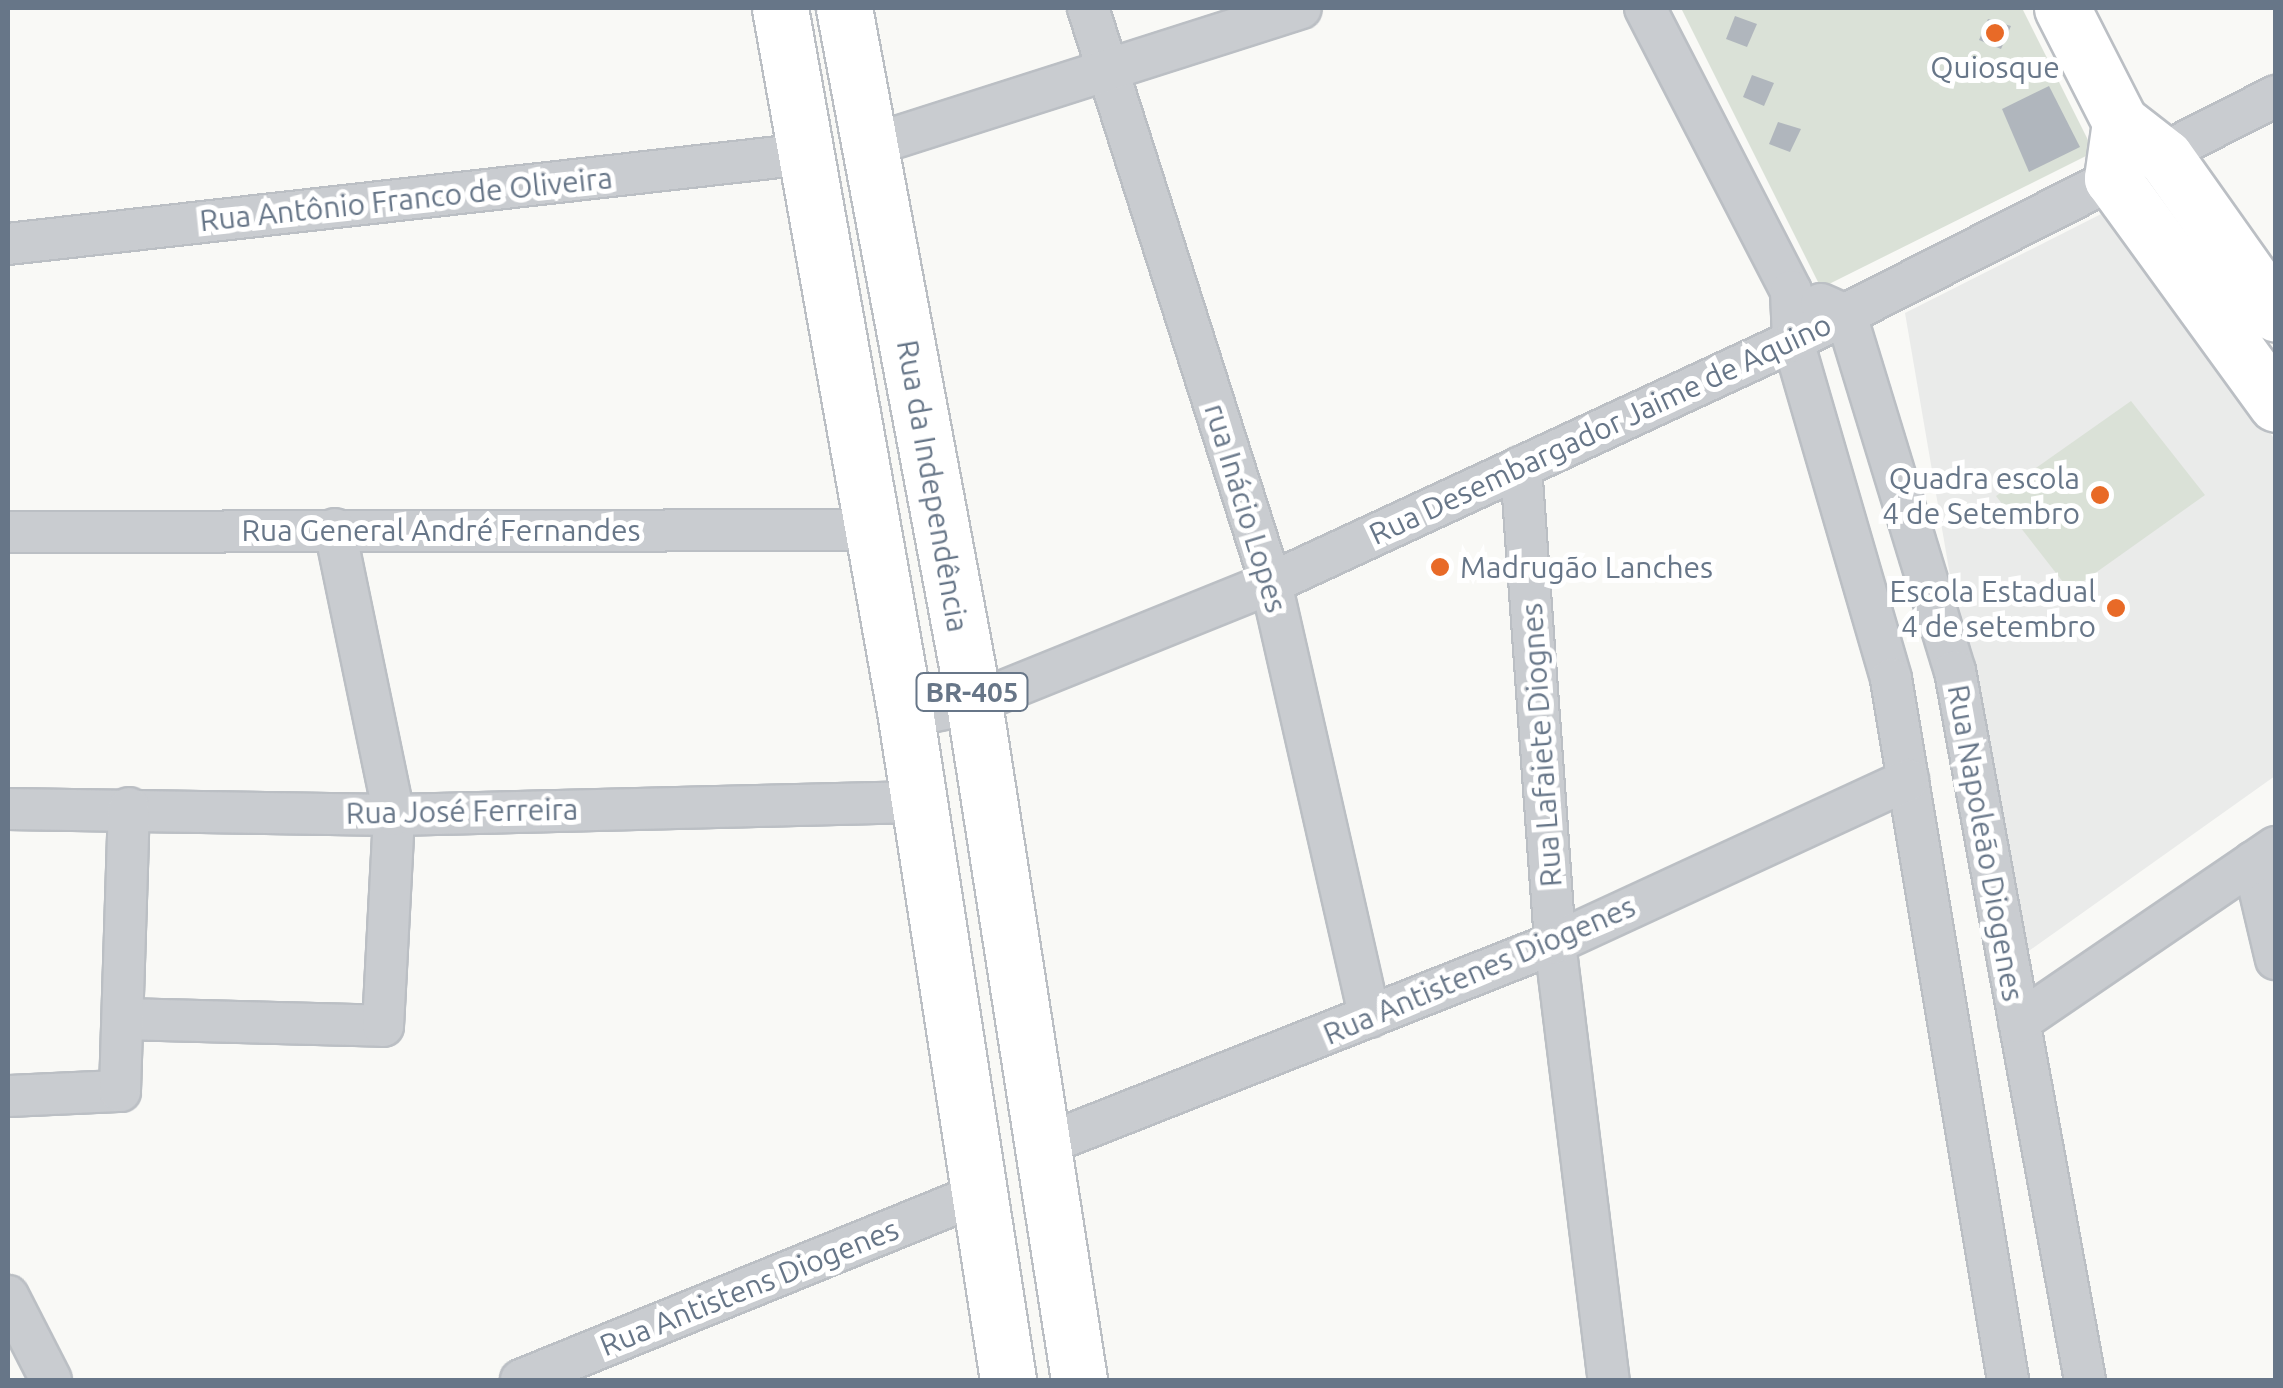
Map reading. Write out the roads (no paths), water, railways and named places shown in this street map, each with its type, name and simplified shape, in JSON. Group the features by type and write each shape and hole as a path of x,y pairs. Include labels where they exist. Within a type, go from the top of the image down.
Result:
{"main road":[{"name":"BR-405","path":"780,8 906,718 1008,1380"},
{"name":"Rua da Independência","path":"844,8 974,703 1079,1380"},
{"path":"2062,8 2120,122 2165,156 2276,314"},
{"path":"2120,122 2112,178 2276,404"}],"street":[{"name":"rua Inácio Lopes","path":"1088,8 1271,583 1370,1017"},
{"path":"872,145 1111,72 1301,8"},
{"path":"1646,8 1791,290 1793,341 1891,679 2008,1380"},
{"name":"Rua Desembargador Jaime de Aquino","path":"906,718 974,703 1271,583 1793,341 2112,178 2165,156 2276,96"},
{"name":"Rua Antônio Franco de Oliveira","path":"8,244 805,154"},
{"path":"1791,290 1846,315"},
{"name":"Rua Napoleão Diogenes","path":"1846,315 1954,671 2086,1380"},
{"name":"Rua Lafaiete Diognes","path":"1520,467 1555,943 1609,1380"},
{"path":"122,1019 382,1026 394,814 335,529"},
{"name":"Rua General André Fernandes","path":"8,532 874,530"},
{"path":"1891,679 1954,671"},
{"name":"Rua Antistenes Diogenes","path":"1044,1145 1555,943 1908,780"},
{"name":"Rua José Ferreira","path":"8,808 394,814 917,802"},
{"path":"8,1096 120,1091 129,808"},
{"path":"2018,1022 2264,854 2276,958"},
{"name":"Rua Antistens Diogenes","path":"521,1380 978,1194"},
{"path":"8,1296 51,1380"}],"place":[{"name":"Quiosque","path":"1995,33"},
{"name":"Quadra escola 4 de Setembro","path":"2100,495"},
{"name":"Madrugão Lanches","path":"1440,567"},
{"name":"Escola Estadual 4 de setembro","path":"2116,608"}]}
